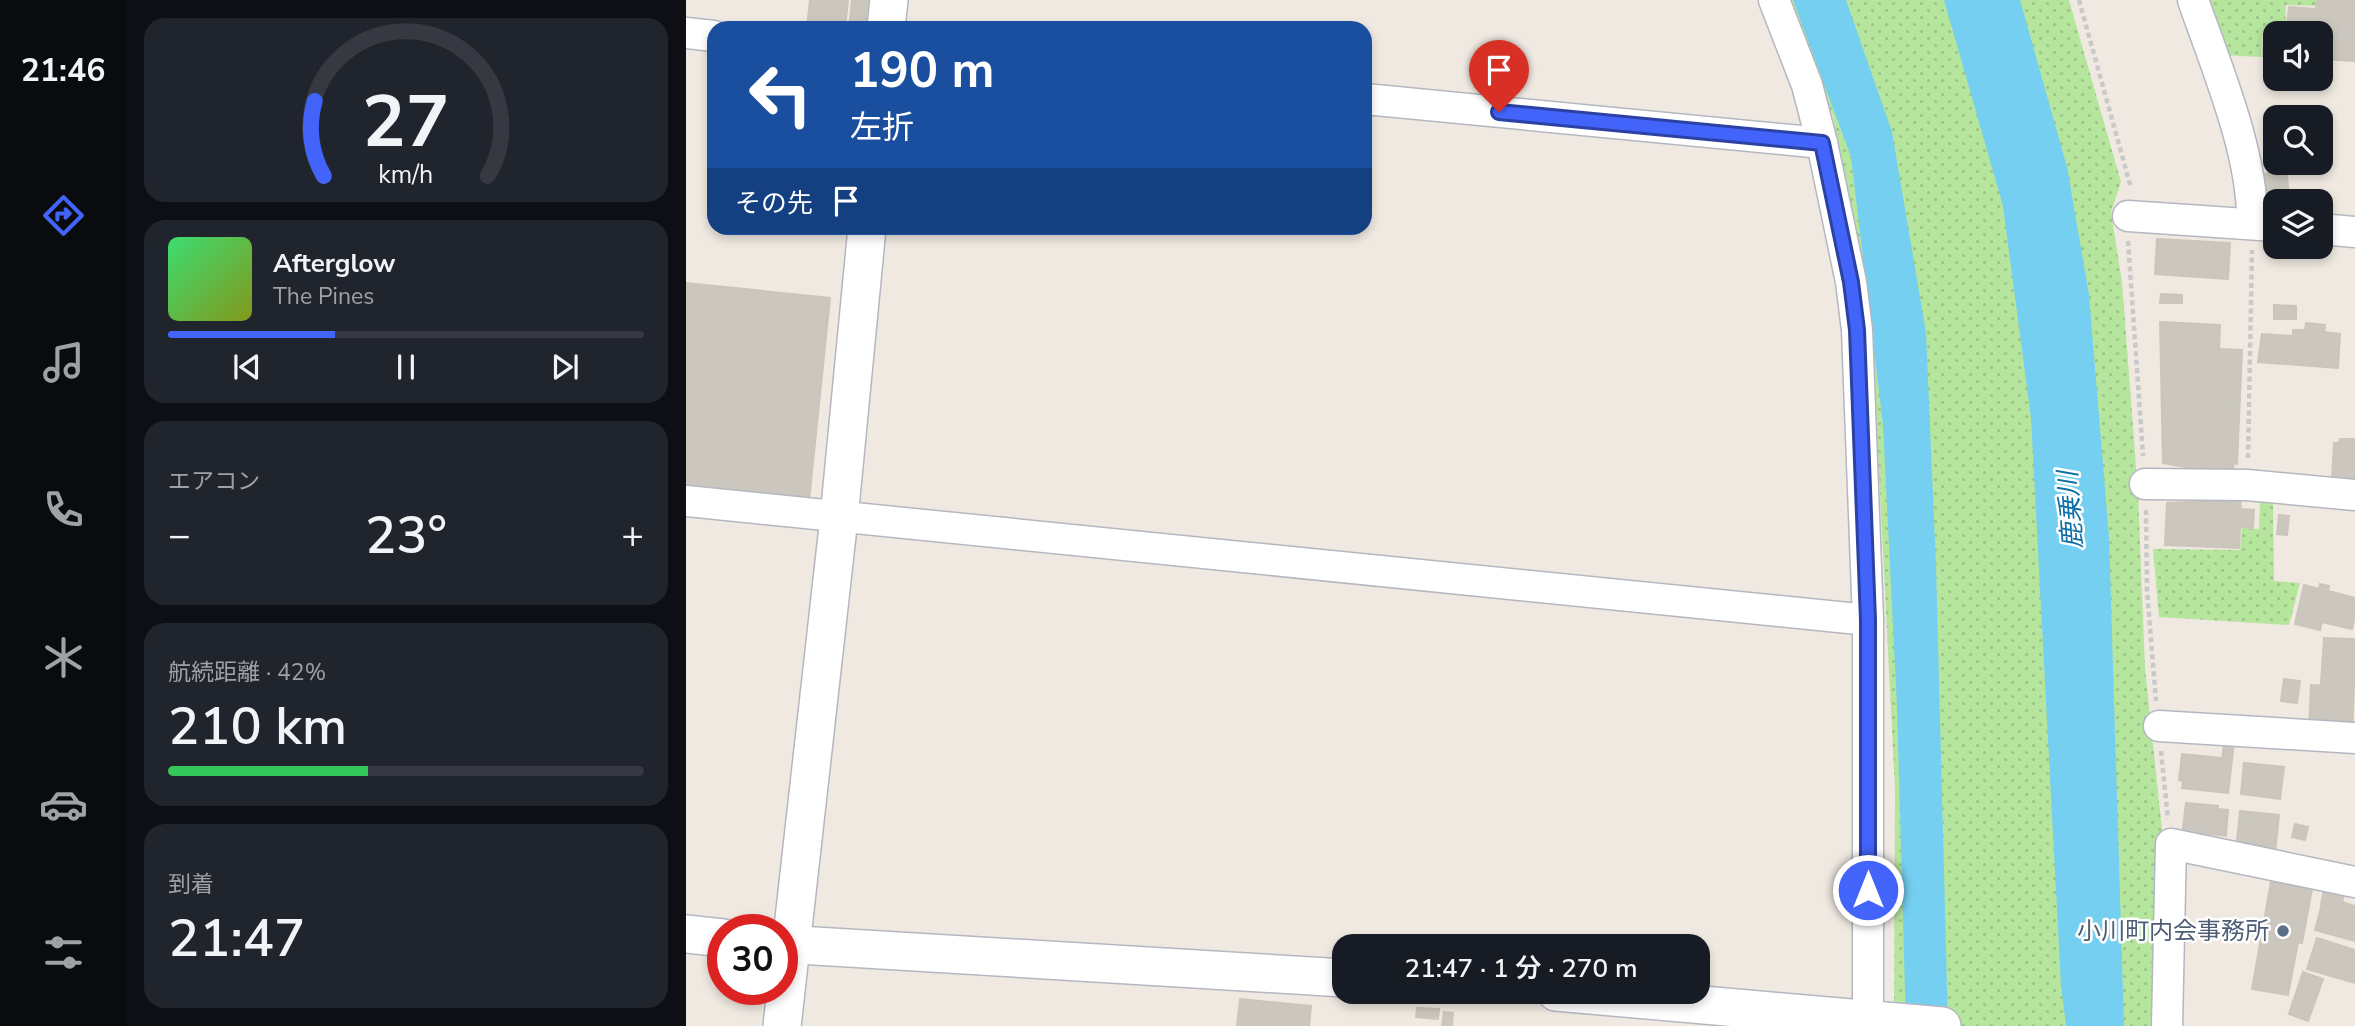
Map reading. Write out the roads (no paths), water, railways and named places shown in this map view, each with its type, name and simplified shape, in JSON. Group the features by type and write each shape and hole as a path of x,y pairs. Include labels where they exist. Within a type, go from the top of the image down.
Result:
{"street":[{"path":"888,21 890,0"},
{"path":"1774,0 1807,85 1822,143 1851,282 1857,330 1868,620 1878,1021"},
{"path":"2193,0 2231,113 2251,189 2263,222"},
{"path":"686,33 707,35"},
{"path":"1372,100 1822,143"},
{"path":"2128,216 2263,225"},
{"path":"2333,230 2355,232"},
{"path":"790,914 839,518 866,235"},
{"path":"2145,484 2247,485 2355,495"},
{"path":"686,502 1868,620"},
{"path":"2159,726 2355,738"},
{"path":"2167,1026 2171,844 2355,882"},
{"path":"686,934 707,936"},
{"path":"798,945 1332,977"},
{"path":"1689,1004 1942,1026"},
{"path":"782,1026 783,1005"}],"water":[{"path":"1793,0 1846,0 1892,132 1926,333 1936,566 1948,1026 1906,1026 1897,706 1883,425 1851,157"},
{"name":"鹿乗川","path":"1944,0 2020,0 2067,167 2089,295 2109,537 2124,1026 2066,1026 2061,985 2031,418 2003,206"}],"place":[{"name":"小川町内会事務所","path":"2283,931"}]}
